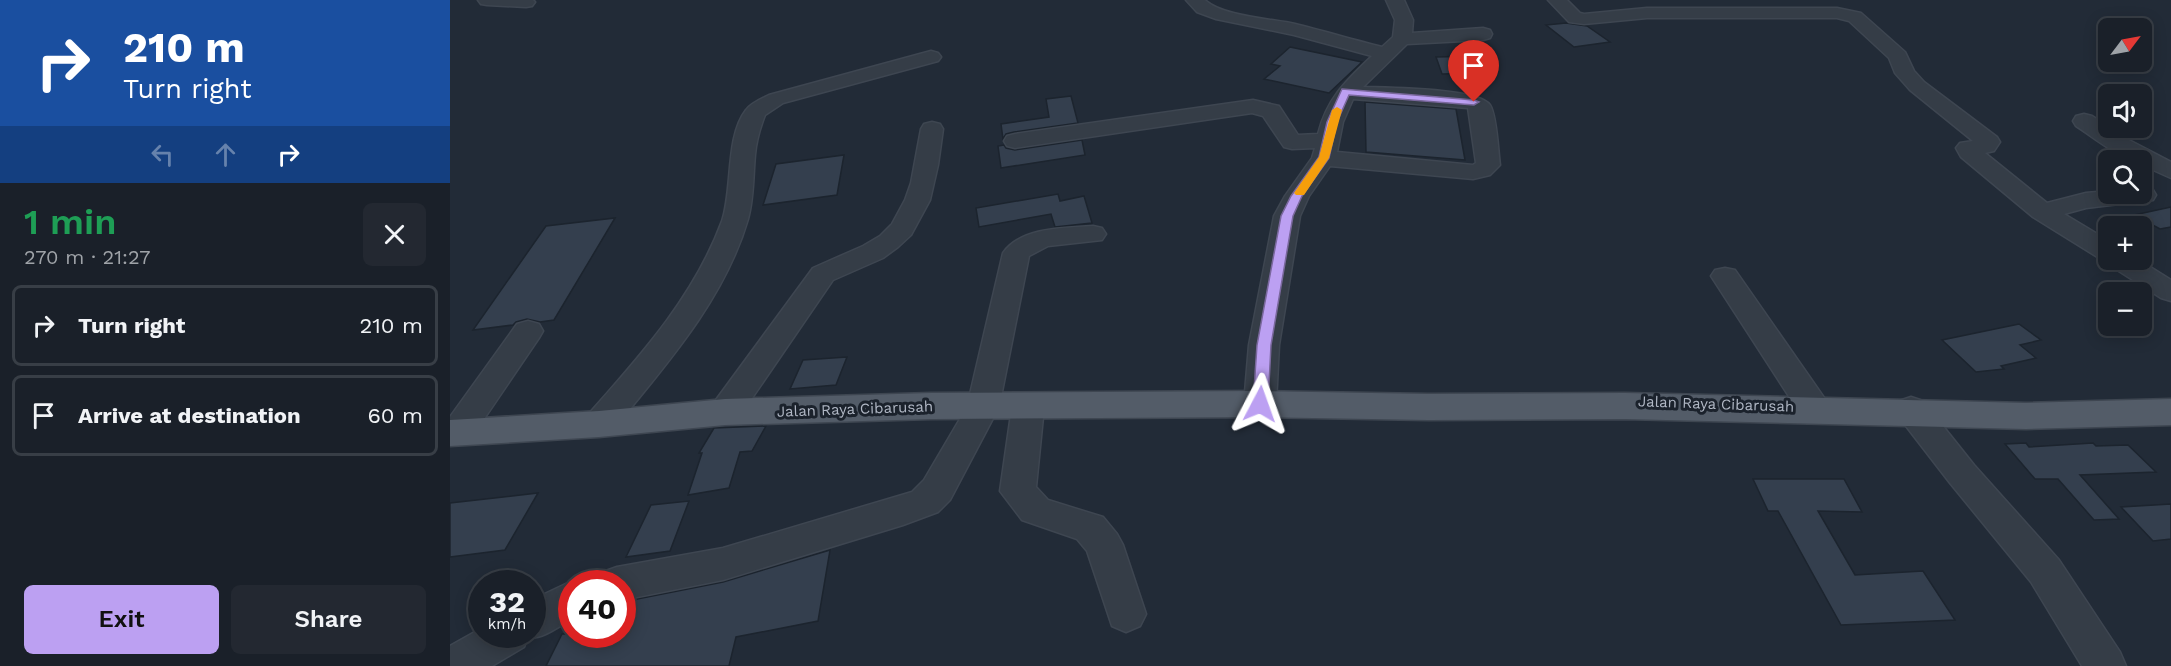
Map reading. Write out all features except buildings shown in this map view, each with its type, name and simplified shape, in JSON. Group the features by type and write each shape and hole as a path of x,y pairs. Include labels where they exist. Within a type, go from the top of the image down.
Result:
{"main road":[{"name":"Jalan Raya Cibarusah","path":"1260,404 1281,401 1620,401 2026,416 2171,412"},
{"name":"Jalan Raya Cibarusah","path":"453,433 599,424 725,412 930,406 1260,404 1428,407 1625,406 1913,411 2019,411 2171,406"}],"street":[{"path":"487,0 526,2"},
{"path":"1195,0 1203,8 1222,15 1393,47 1483,34"},
{"path":"1260,404 1264,345 1287,216 1326,149 1335,115 1346,92 1393,47 1404,20 1395,0"},
{"path":"1557,0 1575,18 1584,19 1647,13 1837,13 1852,16 1898,56 1905,73 1917,86 1989,142 1986,146 1968,148 1969,152 2042,212 2098,245"},
{"path":"599,424 666,345 712,275 736,217 741,198 743,155 755,112 776,99 930,57"},
{"path":"1015,141 1253,106 1271,111 1292,142 1473,172 1482,170 1488,165 1481,108 1474,102 1346,92"},
{"path":"2084,121 2119,144 2171,171"},
{"path":"725,412 823,274 836,266 882,248 907,225 921,192 932,129"},
{"path":"2042,212 2098,200"},
{"path":"636,580 723,564 903,511 925,502 937,490 983,407 1016,253 1025,246 1043,240 1093,234"},
{"path":"2137,270 2171,292"},
{"path":"1725,276 1813,407"},
{"path":"453,433 528,331"},
{"path":"1028,407 1018,491 1035,510 1090,528 1104,545 1126,614"},
{"path":"1913,411 1962,474 2045,571 2105,666"},
{"path":"454,666 484,648"}],"slow traffic":[{"path":"1300,193 1324,158 1337,110"}],"route":[{"path":"1260,404 1264,345 1287,216 1297,196 1324,158 1332,122 1346,92 1474,102"}]}
